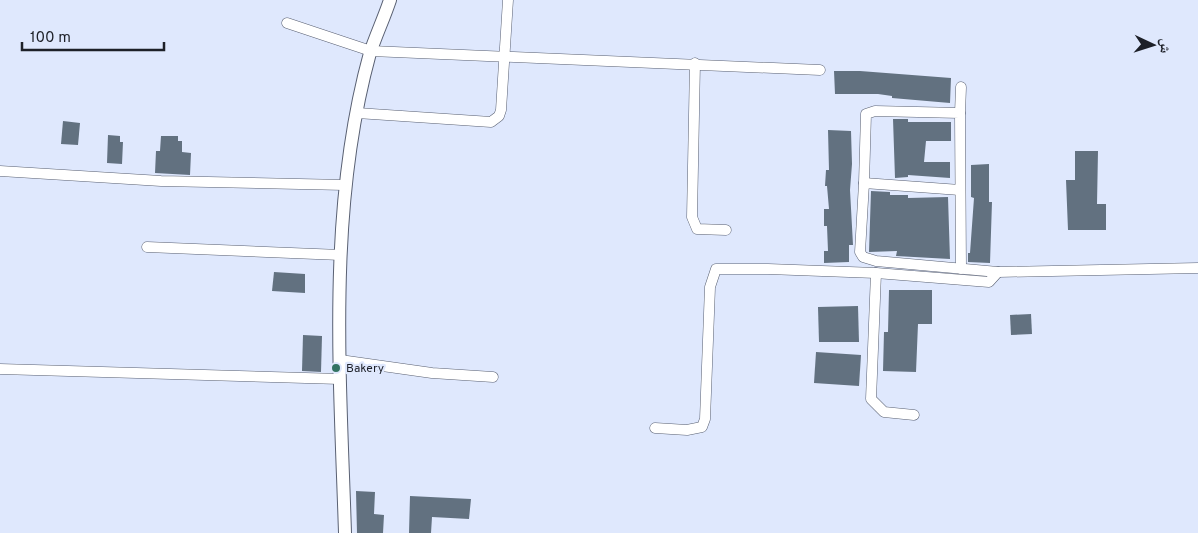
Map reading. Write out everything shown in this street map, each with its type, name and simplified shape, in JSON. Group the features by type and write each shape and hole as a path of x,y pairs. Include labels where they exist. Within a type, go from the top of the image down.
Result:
{"main road":[{"path":"345,533 340,360 341,255 345,185 357,113 371,51 390,0"}],"street":[{"path":"357,113 491,122 499,116 501,110 506,56 508,0"},
{"path":"287,24 371,51 695,63 820,70"},
{"path":"695,63 692,217 697,229 726,230"},
{"path":"961,87 961,269"},
{"path":"960,113 875,111 866,114 860,252 863,257 998,272 1198,268"},
{"path":"0,171 161,181 345,185"},
{"path":"864,183 960,190"},
{"path":"147,247 341,255"},
{"path":"655,428 697,430 702,427 705,419 710,287 716,269 759,268 876,273 989,282 998,272"},
{"path":"876,273 871,399 876,407 884,412 914,415"},
{"path":"340,360 432,373 493,377"},
{"path":"0,369 340,379"}],"building":[{"path":"834,71 860,71 951,78 950,103 892,98 892,96 878,94 835,94"},
{"path":"893,119 908,119 908,122 951,122 951,141 926,141 924,162 950,162 950,178 908,175 908,177 895,178"},
{"path":"63,121 80,123 78,145 61,144"},
{"path":"828,130 851,131 852,164 850,190 853,245 849,245 849,262 824,263 824,251 828,251 827,226 824,226 824,209 829,209 827,186 825,186 826,170 829,170"},
{"path":"108,135 120,136 120,142 123,142 122,164 107,163"},
{"path":"161,136 178,136 178,141 182,141 182,152 191,153 190,175 155,173 156,151 160,151"},
{"path":"1075,151 1098,151 1097,204 1106,204 1106,230 1068,230 1066,180 1075,180"},
{"path":"989,164 989,202 992,202 990,263 968,262 974,198 971,197 971,165"},
{"path":"871,191 890,192 890,195 908,195 908,198 948,197 950,259 896,256 897,251 869,252"},
{"path":"274,272 305,274 305,293 272,291"},
{"path":"889,290 932,290 932,324 918,324 916,372 883,371 884,332 888,332"},
{"path":"858,306 859,342 819,342 818,307"},
{"path":"1031,314 1032,334 1011,335 1010,315"},
{"path":"303,335 322,336 321,372 302,371"},
{"path":"816,352 861,355 859,386 814,383"},
{"path":"356,491 375,492 374,514 384,515 383,533 357,533"},
{"path":"410,496 471,499 469,519 432,517 431,533 409,533"}],"place":[{"name":"Bakery","path":"336,368"}]}
